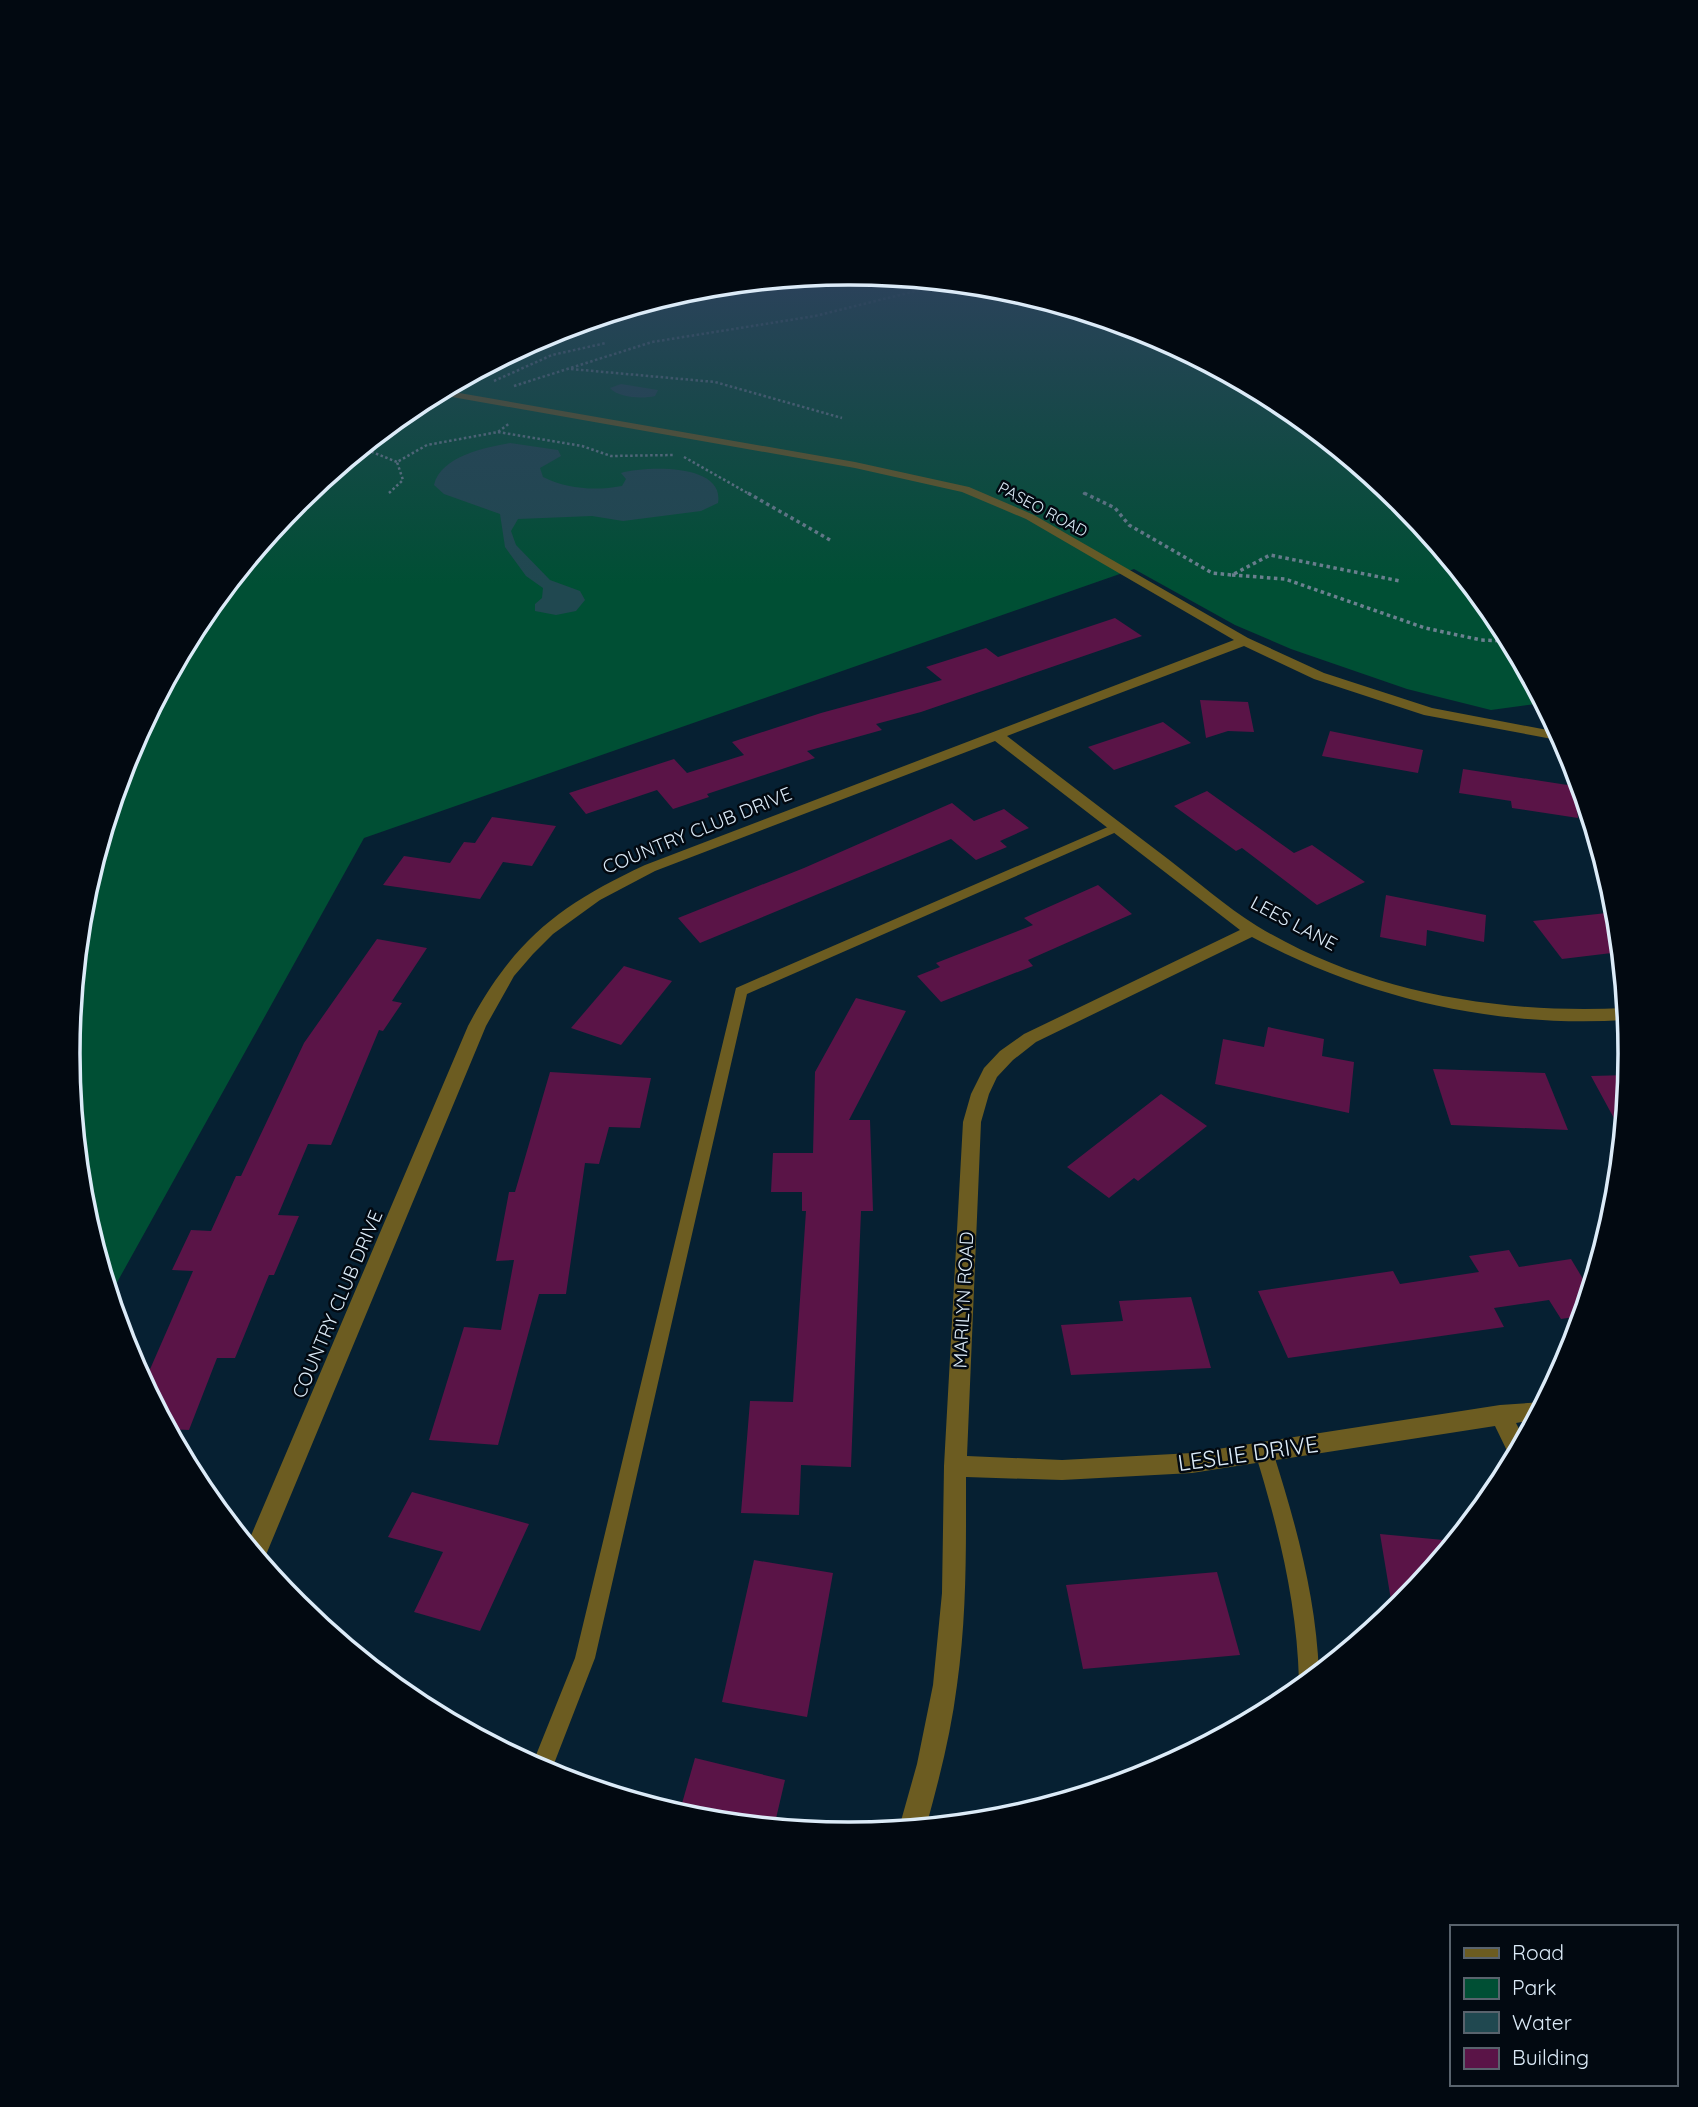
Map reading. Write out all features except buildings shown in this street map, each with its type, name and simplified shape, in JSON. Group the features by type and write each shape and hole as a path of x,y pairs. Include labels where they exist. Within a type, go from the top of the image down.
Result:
{"street":[{"name":"PASEO ROAD","path":"454,395 855,465 965,489 1030,517 1244,641 1319,676 1379,697 1476,723 1548,735"},
{"name":"COUNTRY CLUB DRIVE","path":"259,1545 477,1026 491,997 530,944 586,900 650,868 1244,641"},
{"name":"LEES LANE","path":"996,736 1253,930 1341,972 1432,1000 1525,1014 1616,1014"},
{"name":"MARILYN ROAD","path":"915,1818 930,1764 944,1685 954,1593 955,1466 972,1122 978,1092 989,1072 1030,1038 1253,930"},
{"name":"LESLIE DRIVE","path":"955,1466 1062,1470 1192,1463 1529,1411"},
{"path":"1500,1415 1513,1441"}],"lane":[{"path":"545,1759 585,1658 741,991 1117,827"},
{"path":"1264,1452 1288,1531 1309,1653 1309,1669"}],"path":[{"path":"493,401 513,387"},
{"path":"731,387 842,418"},
{"path":"498,432 516,419"},
{"path":"397,462 428,445 498,432 582,446 611,456 681,455 830,540"},
{"path":"371,452 397,462 403,480 389,493"},
{"path":"1083,493 1115,508 1129,525 1212,573 1289,580 1419,628 1486,641 1497,641"},
{"path":"1231,575 1270,555 1400,581"}],"green space":[{"path":"466,387 1232,387 1317,444 1392,510 1459,586 1515,669 1533,704 1491,710 1407,689 1291,649 1235,625 1134,569 364,838 116,1284 95,1203 87,1154 80,1054 82,1003 95,904 121,806 139,759 183,669 239,586 271,547 342,476 381,444"}],"water":[{"path":"610,388 658,390 655,396 637,397 619,394"},
{"path":"510,443 558,450 561,456 540,468 543,477 562,484 591,489 612,488 622,486 626,479 621,473 648,469 682,470 709,480 717,490 718,503 701,511 623,521 592,516 518,519 511,531 516,545 550,580 580,591 585,600 576,611 556,615 535,611 535,604 542,598 543,588 526,576 505,547 500,514 444,494 434,485 438,475 454,460 476,451"}]}
